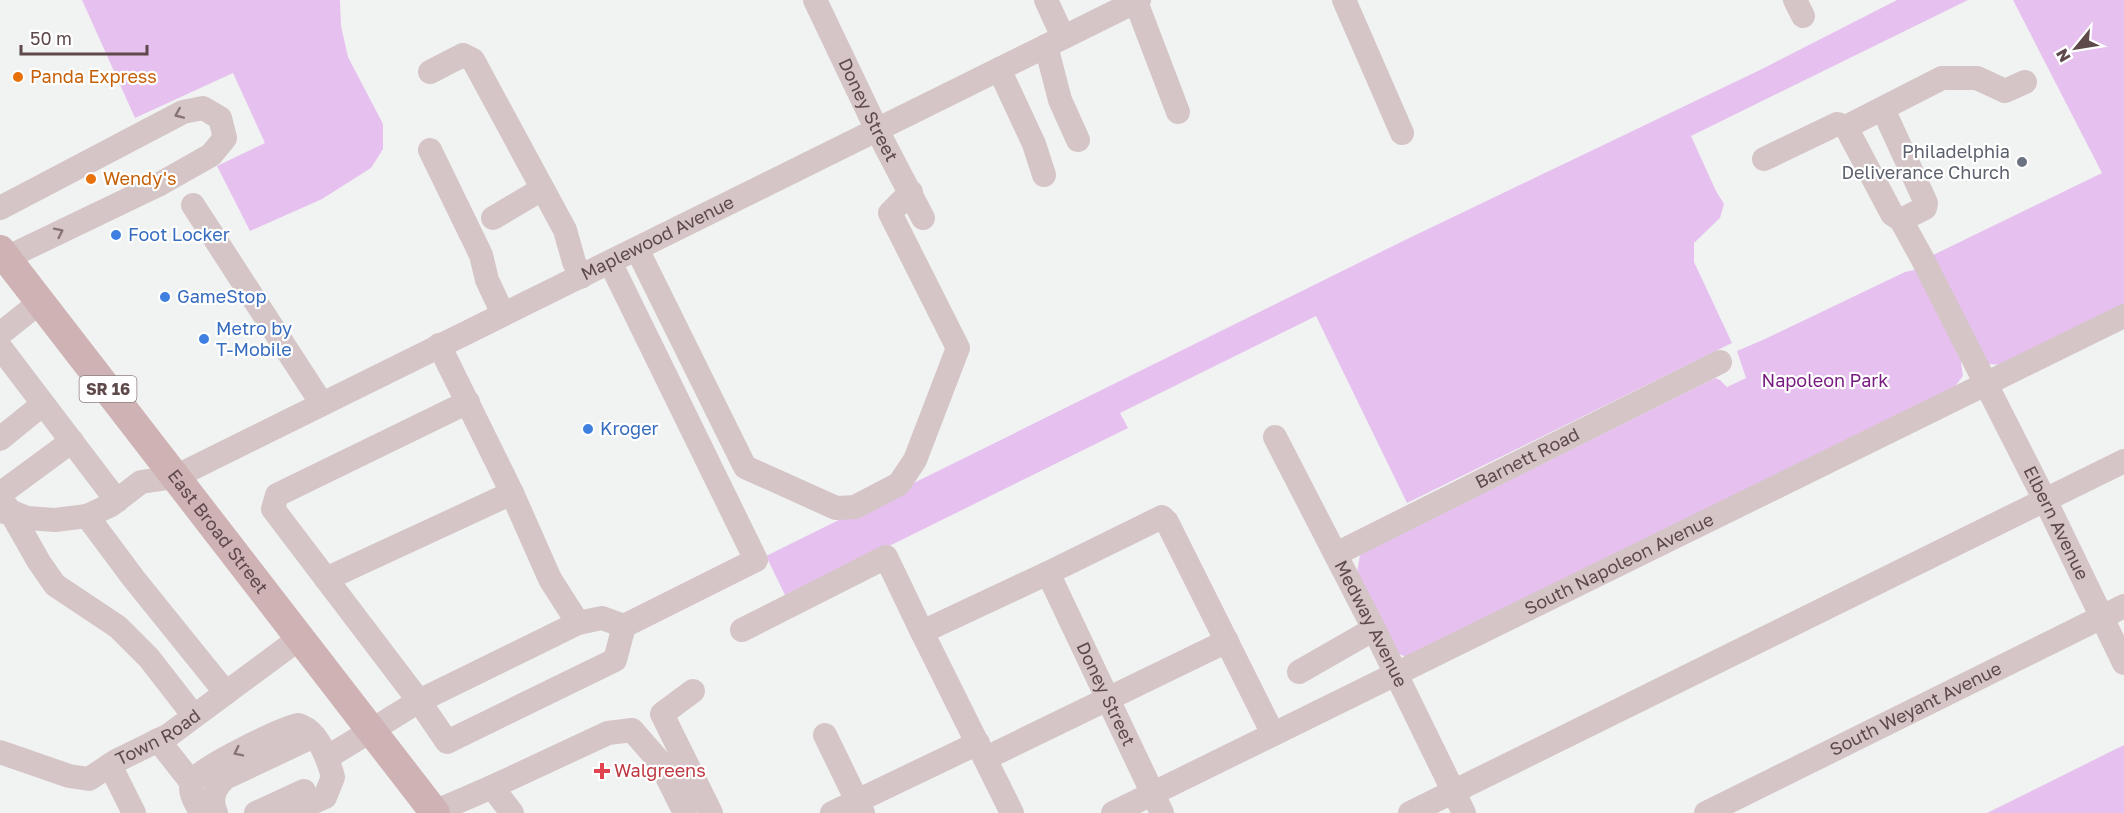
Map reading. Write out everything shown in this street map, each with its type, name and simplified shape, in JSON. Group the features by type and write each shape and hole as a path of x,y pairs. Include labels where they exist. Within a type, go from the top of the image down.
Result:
{"main road":[{"name":"East Broad Street","path":"3,254 435,812"}],"street":[{"name":"Doney Street","path":"815,0 877,130 923,218"},
{"path":"1046,0 1054,42 1060,100 1078,140"},
{"path":"1344,0 1402,133"},
{"name":"Maplewood Avenue","path":"2,504 27,518 55,520 87,516 117,501 141,483 175,477 1137,1"},
{"path":"1137,1 1178,112"},
{"path":"430,72 463,55 473,60 565,230 581,277"},
{"path":"999,69 1034,144 1044,175"},
{"path":"1764,159 1837,124 1846,127 1942,78 1977,78 2006,91 2025,82"},
{"path":"0,208 183,112 203,108 220,118 225,138 211,155 158,185 3,254"},
{"path":"1883,109 1926,203 1926,208 1901,220"},
{"name":"Elbern Avenue","path":"1846,127 1892,214 1901,220 2045,500 2124,663"},
{"path":"430,150 481,255 487,280 503,314"},
{"path":"493,218 542,189"},
{"path":"637,249 745,467 836,508 855,507 899,484 915,460 958,348 890,213 911,192"},
{"path":"193,205 322,404"},
{"path":"468,402 277,495 273,509 419,701 447,742 615,660 624,627 756,560 610,262"},
{"path":"0,334 40,302"},
{"name":"South Napoleon Avenue","path":"1113,813 1157,803 1273,734 2124,316"},
{"path":"439,345 512,493 550,579 578,623"},
{"path":"0,347 8,375 43,404 117,501"},
{"name":"Barnett Road","path":"1336,555 1720,362"},
{"path":"0,439 43,404"},
{"name":"Medway Avenue","path":"1275,437 1374,629 1464,813"},
{"path":"72,441 2,504 55,585 118,627 149,658 194,716"},
{"path":"1410,813 2124,461"},
{"path":"326,579 512,493"},
{"path":"87,516 141,588 226,693"},
{"path":"922,632 1162,517 1167,522 1273,734"},
{"path":"742,630 886,558 1012,813"},
{"name":"Doney Street","path":"1048,573 1157,803"},
{"name":"South Weyant Avenue","path":"1706,813 2124,606"},
{"path":"256,813 331,767 372,731 419,701 578,623 602,618 624,627"},
{"path":"1299,672 1374,629"},
{"name":"Town Road","path":"0,752 69,776 89,779 110,765 169,735 300,638"},
{"path":"832,813 860,807 982,751 1108,698 1227,641"},
{"path":"693,691 662,714 711,813"},
{"path":"201,813 192,794 192,783 196,776 213,764 298,725 305,726 314,736 331,767 325,796 290,813"},
{"path":"435,812 608,733 632,729 659,761 685,813"},
{"path":"825,735 860,807"},
{"path":"216,813 213,798 225,778 314,736"},
{"path":"158,740 192,783"},
{"path":"110,765 134,813"},
{"path":"492,787 512,813"}],"green space":[{"path":"82,0 340,0 341,26 348,57 383,124 383,149 371,168 322,199 250,231 217,166 265,143 233,73 135,118"},
{"path":"1897,0 1968,0 1691,136 1724,204 1720,218 1694,243 1694,262 1732,343 1407,503 1316,316 1120,413 1128,428 786,597 766,556 1403,241 1762,69"},
{"path":"2013,0 2124,0 2124,305 2002,365 1987,364 1931,256 2102,173"},
{"name":"Napoleon Park","path":"1914,270 1921,273 1960,355 1963,376 1953,389 1407,657 1396,653 1357,573 1360,555 1715,378 1727,387 1746,378 1737,351 1905,272"},
{"path":"2124,745 2124,813 1987,813"}],"place":[{"name":"Panda Express","path":"18,77"},
{"name":"Philadelphia Deliverance Church","path":"2022,162"},
{"name":"Wendy's","path":"91,179"},
{"name":"Foot Locker","path":"116,235"},
{"name":"GameStop","path":"165,297"},
{"name":"Metro by T-Mobile","path":"204,339"},
{"name":"Kroger","path":"588,429"},
{"name":"Walgreens","path":"602,771"}]}
